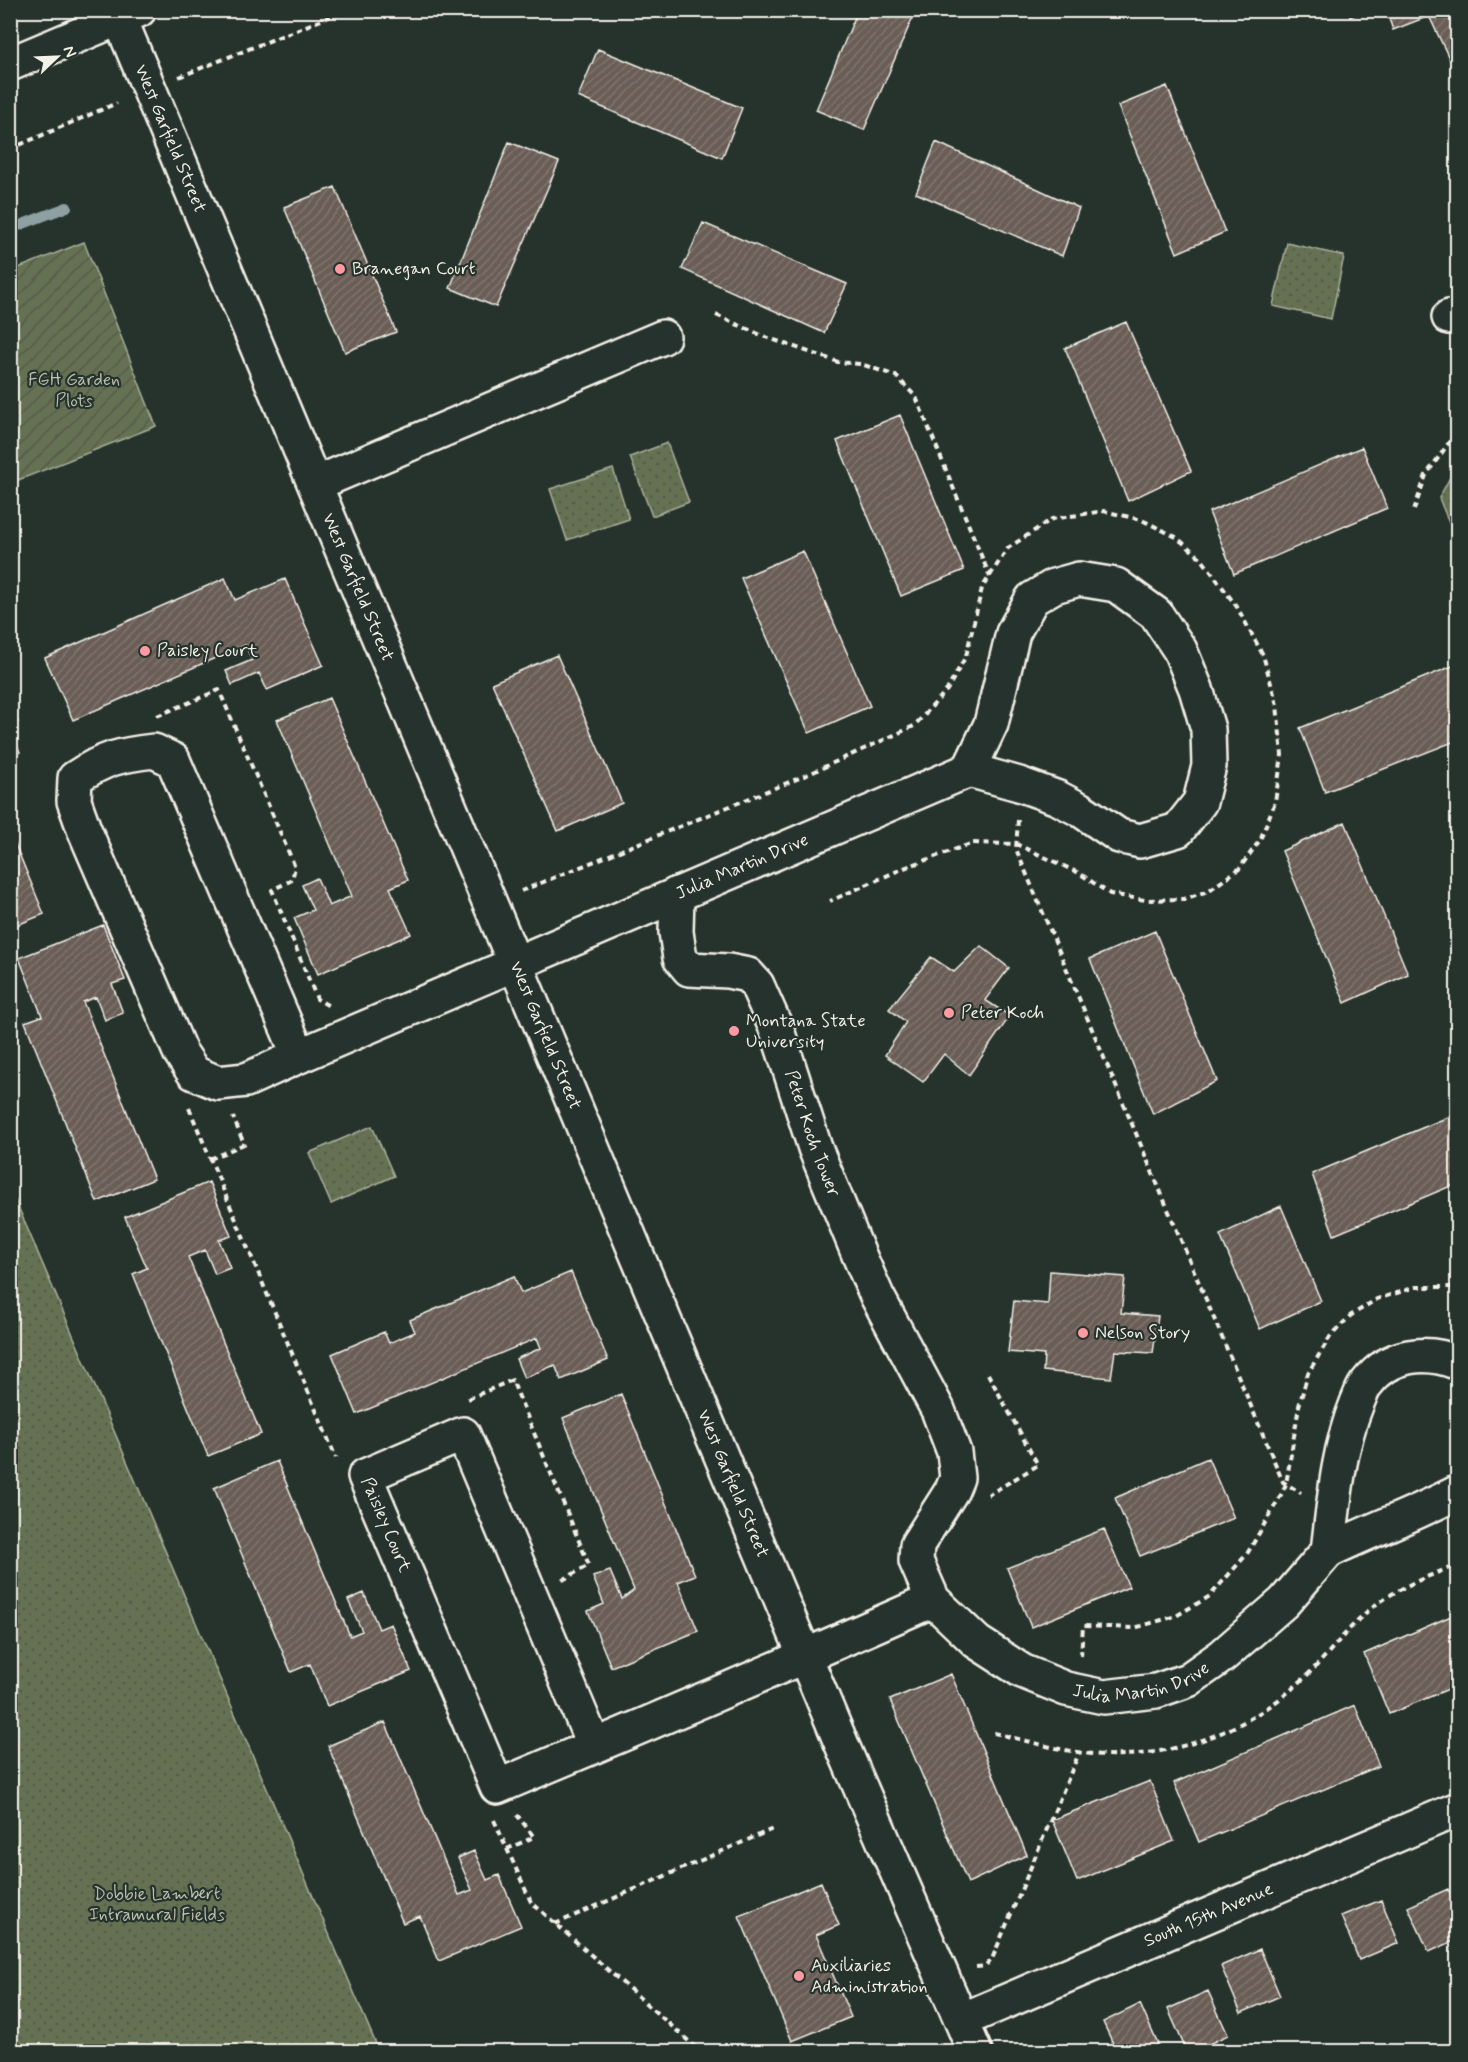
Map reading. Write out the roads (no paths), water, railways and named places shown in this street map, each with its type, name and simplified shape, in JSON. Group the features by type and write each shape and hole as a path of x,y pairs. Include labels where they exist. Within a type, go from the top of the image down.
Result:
{"street":[{"path":"10,64 130,15"},
{"name":"West Garfield Street","path":"130,15 315,484 513,963 804,1655 975,2052"},
{"path":"315,484 663,337"},
{"path":"1079,579 1116,585 1156,614 1180,650 1196,689 1208,729 1209,766 1200,802 1178,830 1140,841 1119,836 1081,810 1058,798 1020,784 969,770 991,724 1013,633 1032,599 1054,586 1079,579"},
{"path":"299,1056 173,760 154,751 127,754 98,763 75,778 74,801 84,829 180,1052 194,1073 218,1083 246,1080 513,963"},
{"name":"Julia Martin Drive","path":"513,963 969,770"},
{"name":"Peter Koch Tower","path":"677,894 676,932 680,958 689,969 728,971 748,975 757,986 777,1030 815,1148 859,1255"},
{"name":"Julia Martin Drive","path":"859,1255 877,1296 938,1410 954,1452 957,1478 918,1545 916,1562 933,1600 977,1642 1022,1671 1066,1689 1104,1697 1156,1691 1188,1680 1222,1656 1284,1602 1328,1551 1458,1492"},
{"path":"1328,1551 1347,1427 1365,1384 1381,1368 1406,1357 1426,1354 1458,1363"},
{"name":"Paisley Court","path":"463,1434 594,1746 495,1802 365,1476 463,1434"},
{"path":"594,1746 933,1600"},
{"name":"South 15th Avenue","path":"962,2020 1458,1809"}],"waterway":[{"path":"10,229 67,207"}],"place":[{"name":"Branegan Court","path":"340,269"},
{"name":"Paisley Court","path":"145,651"},
{"name":"Peter Koch","path":"949,1013"},
{"name":"Montana State University","path":"734,1031"},
{"name":"Nelson Story","path":"1083,1333"},
{"name":"Auxiliaries Administration","path":"799,1976"}],"park label":[{"name":"FGH Garden Plots","path":"74,390"},
{"name":"Dobbie Lambert Intramural Fields","path":"157,1904"}]}
